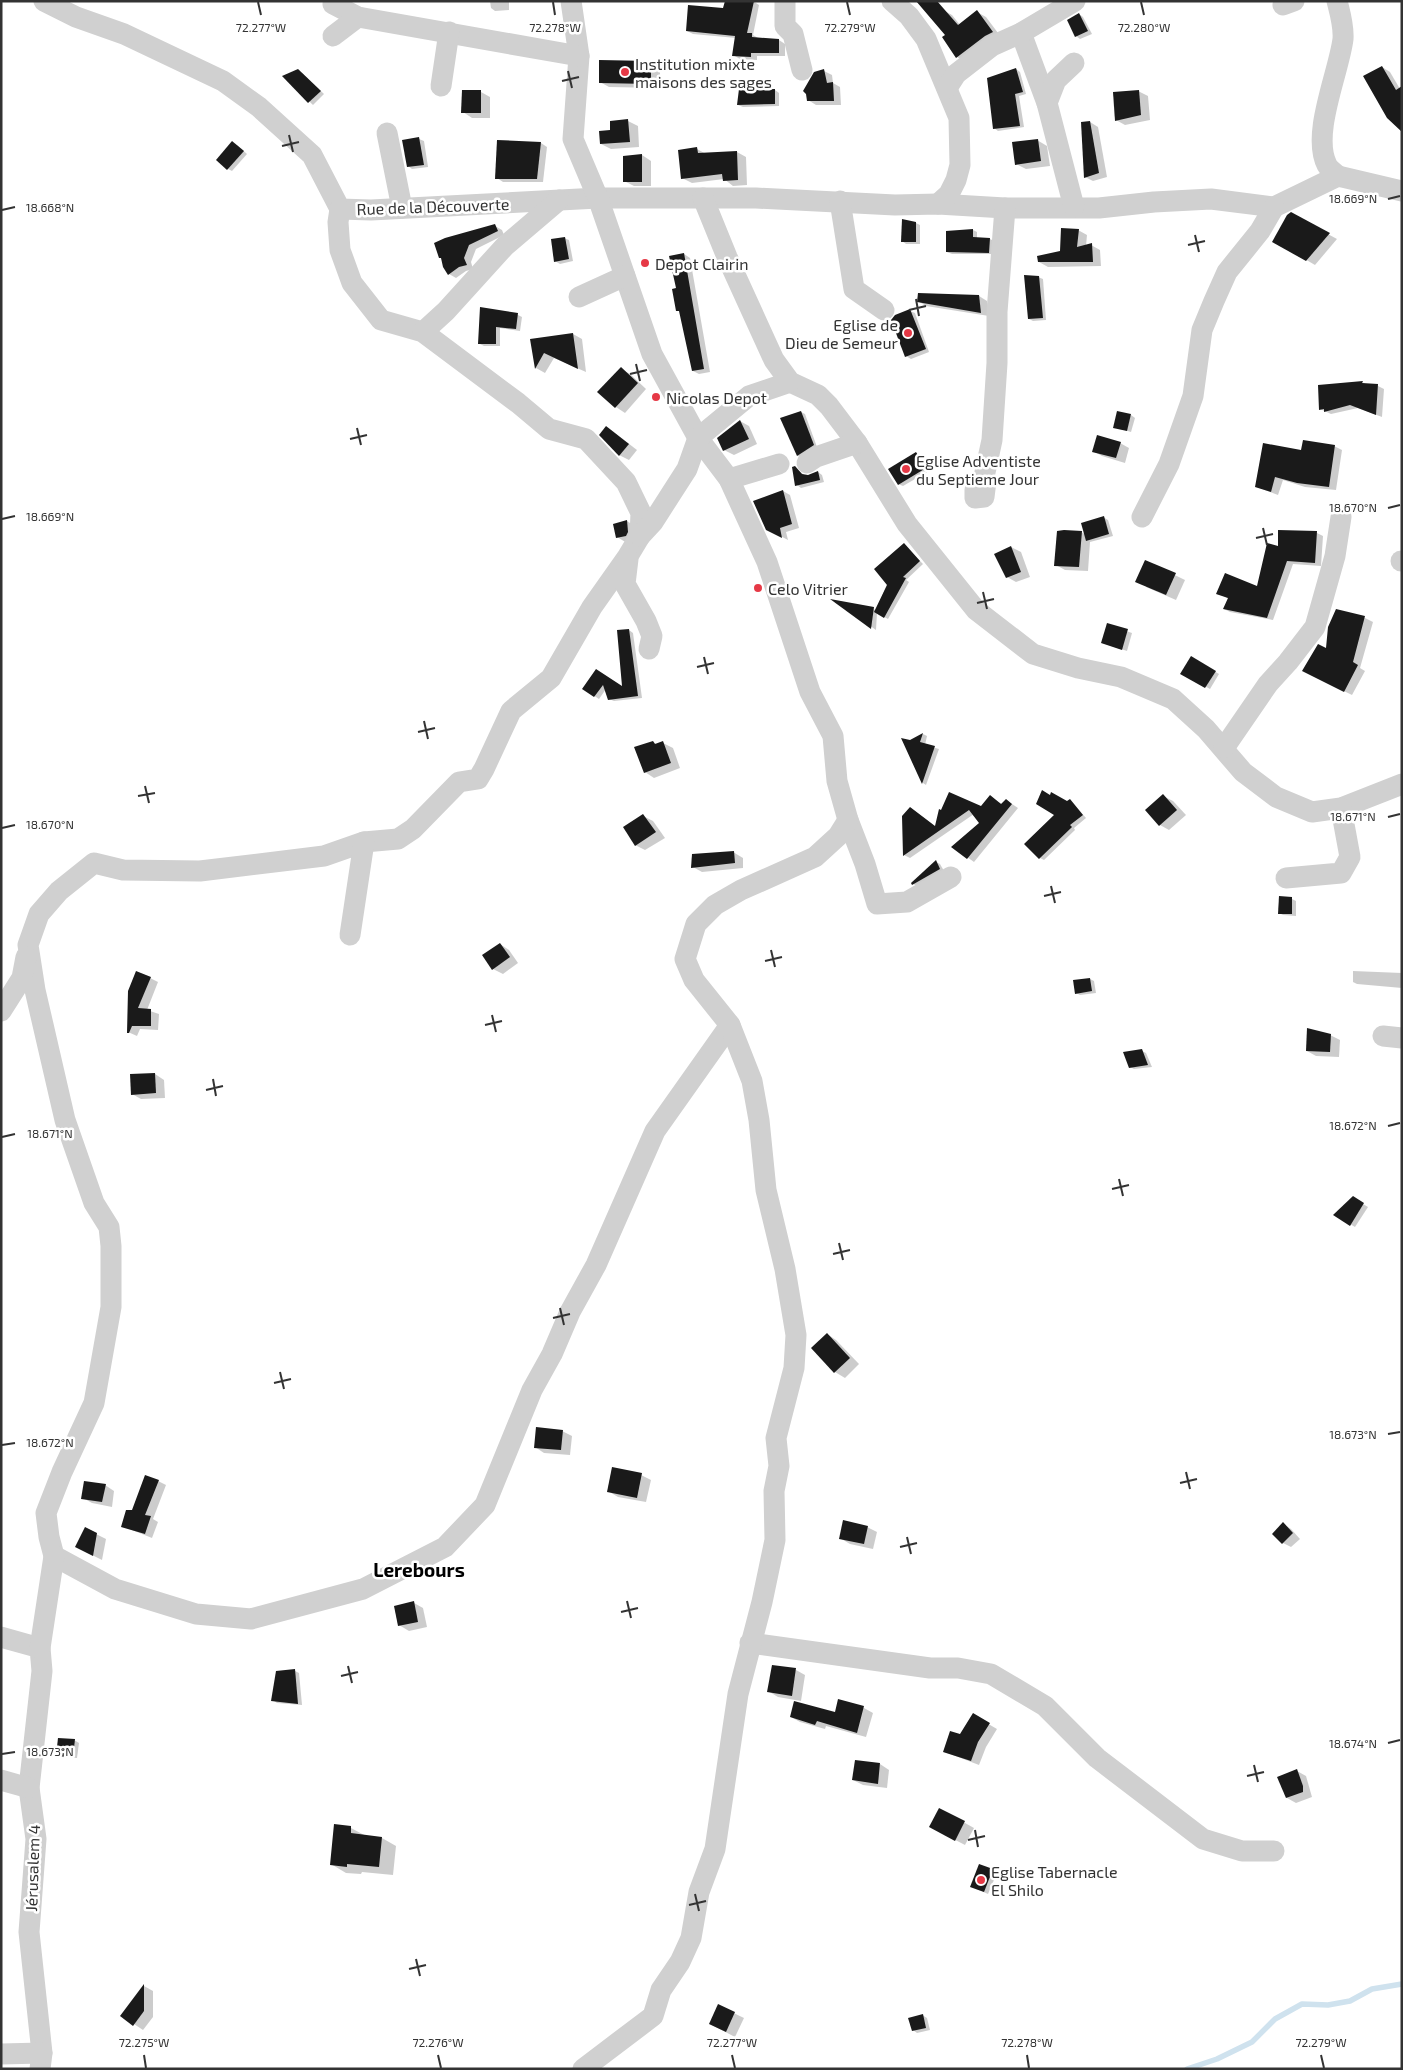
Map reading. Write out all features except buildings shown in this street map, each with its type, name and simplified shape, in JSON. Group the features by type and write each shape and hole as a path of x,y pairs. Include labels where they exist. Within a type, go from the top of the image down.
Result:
{"street":[{"name":"Rue de la Découverte","path":"44,1 76,17 124,34 223,82 259,107 312,155 340,209 371,210 598,198 840,201 895,205 938,204 1004,208 1099,208 1154,202 1211,200 1274,207"},
{"path":"570,1 575,21 579,56 574,138 598,198 652,354 698,438 729,479 767,562 810,692 833,736 837,781 848,820 878,904 907,902 951,877"},
{"path":"785,1 785,26 793,34 802,70"},
{"path":"892,1 909,16 926,39 959,118 960,165 956,180 949,194 938,204"},
{"path":"947,88 956,74 992,46 1021,33 1075,1"},
{"path":"1336,1 1342,17 1343,39 1325,115 1322,144 1327,166 1338,176 1402,191"},
{"path":"333,4 358,17 579,56"},
{"path":"333,36 358,17"},
{"path":"441,86 449,32"},
{"path":"1021,33 1047,103 1074,207"},
{"path":"1047,103 1056,80 1074,63"},
{"path":"387,133 402,208"},
{"path":"1142,517 1169,464 1193,396 1202,330 1227,272 1260,231 1274,207 1338,176"},
{"path":"703,198 726,257 774,360 790,382 818,395 857,443 908,524 976,610 1033,654 1078,668 1121,677 1173,699 1197,720 1244,772 1276,797 1312,812 1341,808 1402,784"},
{"path":"423,332 446,312 505,246 560,200"},
{"path":"840,201 854,289 884,310"},
{"path":"986,481 984,498 975,498 974,490 984,477 992,440 997,363 997,312 1004,208"},
{"path":"340,209 338,222 340,250 352,283 381,320 423,332 518,403 549,429 586,439 626,482 641,513 640,536"},
{"path":"579,296 625,276"},
{"path":"1,1011 22,978 28,945 39,914 60,891 94,864 123,870 200,872 324,856 364,842 398,839 413,829 459,782 478,779 510,711 551,678 592,607 640,536 653,522 687,469 698,438 749,396 790,382"},
{"path":"807,463 816,457 857,443"},
{"path":"729,479 779,464"},
{"path":"1224,748 1268,684 1288,662 1315,626 1335,556 1340,517"},
{"path":"628,556 625,584 646,621 652,636 649,649"},
{"path":"1286,878 1341,873 1350,857 1341,808"},
{"path":"583,2069 653,2016 660,1990 680,1962 691,1938 699,1892 715,1849 738,1694 762,1602 775,1540 774,1491 779,1466 776,1438 794,1368 796,1335 785,1269 766,1190 759,1120 752,1081 730,1024 694,980 685,959 696,924 715,905 740,890 815,857 838,836 848,820"},
{"path":"350,935 364,842"},
{"path":"28,945 35,990 65,1120 94,1203 109,1227 111,1246 111,1307 94,1403 62,1472 46,1513 49,1537 54,1556 114,1590 196,1614 251,1619 363,1589 445,1547 485,1505 532,1390 552,1354 570,1312 596,1265 655,1130 730,1024"},
{"name":"Jérusalem 4","path":"41,2061 29,1932 36,1839 29,1788 42,1671 40,1648 54,1556"},
{"path":"1,1637 40,1648"},
{"path":"750,1643 930,1668 958,1668 991,1674 1045,1706 1097,1758 1203,1839 1242,1851 1274,1850"},
{"path":"1,1780 29,1788"},
{"path":"1,2054 41,2061"}],"waterway":[{"path":"1187,2069 1217,2059 1252,2042 1275,2019 1302,2004 1328,2005 1350,2001 1372,1989 1402,1984"}],"place":[{"name":"Institution mixte maisons des sages","path":"625,72"},
{"name":"Depot Clairin","path":"645,263"},
{"name":"Eglise de Dieu de Semeur","path":"908,333"},
{"name":"Nicolas Depot","path":"656,397"},
{"name":"Eglise Adventiste du Septieme Jour","path":"906,469"},
{"name":"Celo Vitrier","path":"758,588"},
{"name":"Eglise Tabernacle El Shilo","path":"981,1880"}],"district":[{"name":"Lerebours","path":"419,1569"}]}
